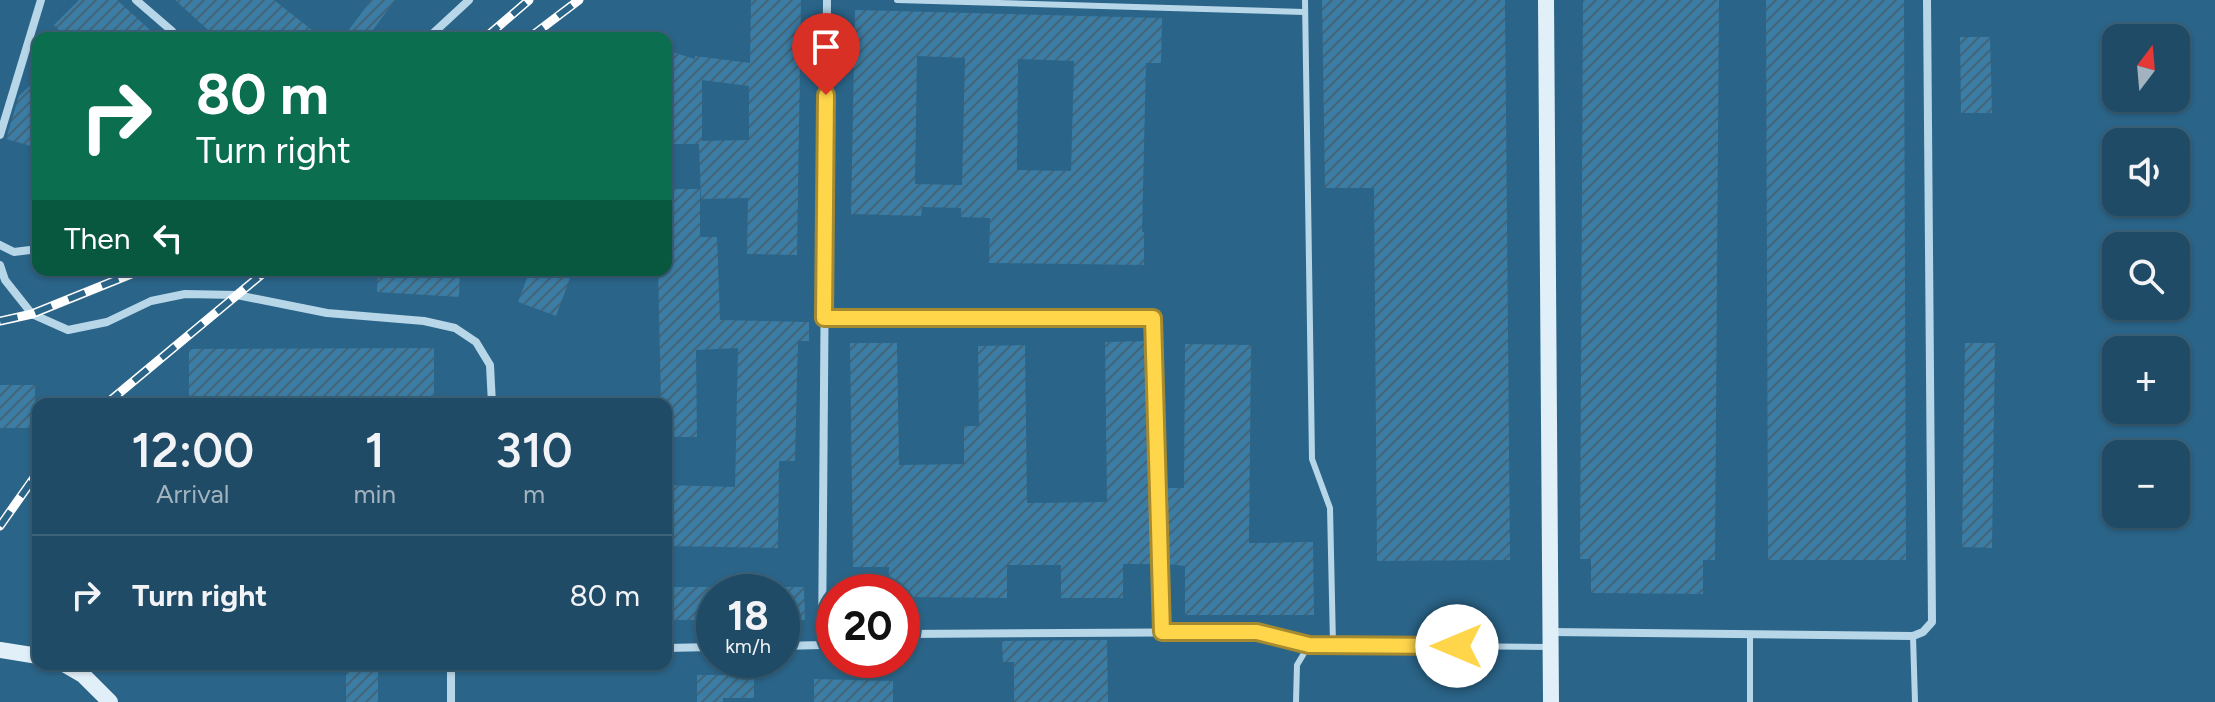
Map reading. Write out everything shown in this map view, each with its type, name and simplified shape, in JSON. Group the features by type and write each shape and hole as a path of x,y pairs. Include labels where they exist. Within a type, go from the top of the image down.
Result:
{"street":[{"path":"0,135 41,0"},
{"path":"136,0 172,31"},
{"path":"434,32 469,0"},
{"path":"822,574 827,0"},
{"path":"1546,0 1551,702"},
{"path":"1550,639 1913,636 1923,632 1932,622 1927,0"},
{"path":"0,245 14,252 32,250"},
{"path":"0,265 5,280 32,314 68,330 107,322 151,301 185,294 237,295 327,313 424,321 455,328 476,342 490,365 492,398"},
{"path":"920,634 1257,632"},
{"path":"672,648 696,647"},
{"path":"0,650 32,655"},
{"path":"74,670 110,702"},
{"path":"451,670 451,702"}],"lane":[{"path":"897,0 1304,12"},
{"path":"1305,0 1312,459 1330,508 1333,644"},
{"path":"824,318 1153,318 1162,632"},
{"path":"1257,632 1309,645 1550,639"},
{"path":"1750,635 1750,702"},
{"path":"1913,636 1915,702"},
{"path":"1296,702 1297,665 1309,645"}],"building":[{"path":"79,0 117,0 152,32 61,32 54,25"},
{"path":"175,0 274,0 314,32 210,32"},
{"path":"371,0 395,0 371,32 347,32"},
{"path":"751,0 801,0 797,255 747,254 748,198 701,199 699,144 672,144 672,52 695,59 695,56 750,63","holes":["702,80 749,86 749,140 702,141"]},
{"path":"1322,0 1505,0 1510,560 1377,561 1374,188 1325,188"},
{"path":"1583,0 1719,0 1715,560 1703,560 1703,594 1591,593 1591,559 1580,559"},
{"path":"1766,0 1904,0 1906,560 1768,560"},
{"path":"855,10 1162,18 1161,63 1146,63 1144,265 989,263 990,218 961,217 961,208 922,207 921,216 851,214","holes":["917,56 965,58 962,185 915,184","1018,59 1074,61 1071,171 1017,170"]},
{"path":"1960,37 1990,37 1992,113 1961,113"},
{"path":"32,84 32,146 6,139 19,96"},
{"path":"672,189 700,189 700,237 717,237 720,320 809,322 809,341 798,341 795,461 779,461 778,548 672,546 672,485 735,487 738,348 696,350 697,437 672,437 672,398 661,398 658,276 672,276"},
{"path":"378,276 460,276 459,297 377,292"},
{"path":"528,276 571,276 556,316 518,302"},
{"path":"1147,341 1149,488 1152,488 1154,564 1123,564 1123,598 1061,598 1061,565 1007,565 1007,598 920,597 920,574 889,574 889,567 853,567 850,343 897,343 899,465 964,464 964,426 979,426 978,346 1025,345 1027,503 1107,502 1105,342"},
{"path":"1965,343 1995,343 1992,548 1962,547"},
{"path":"1185,344 1251,345 1249,543 1313,542 1314,615 1185,615 1185,566 1166,564 1164,488 1184,488"},
{"path":"434,348 434,398 189,398 189,349"},
{"path":"0,385 35,385 32,428 0,428"},
{"path":"672,587 696,587 696,620 672,620"},
{"path":"800,587 804,587 805,620 800,620"},
{"path":"1107,640 1108,702 1014,702 1014,662 1003,662 1002,641"},
{"path":"346,670 378,670 378,702 346,702"},
{"path":"697,678 754,678 754,698 697,702"},
{"path":"814,679 893,681 893,702 814,702"}],"railway":[{"path":"492,32 529,0"},
{"path":"537,32 579,0"},
{"path":"0,321 32,314 126,276"},
{"path":"113,398 260,276"},
{"path":"0,526 32,481"}],"route":[{"path":"826,95 824,318 1153,318 1162,632 1257,632 1309,645 1457,646"}]}
